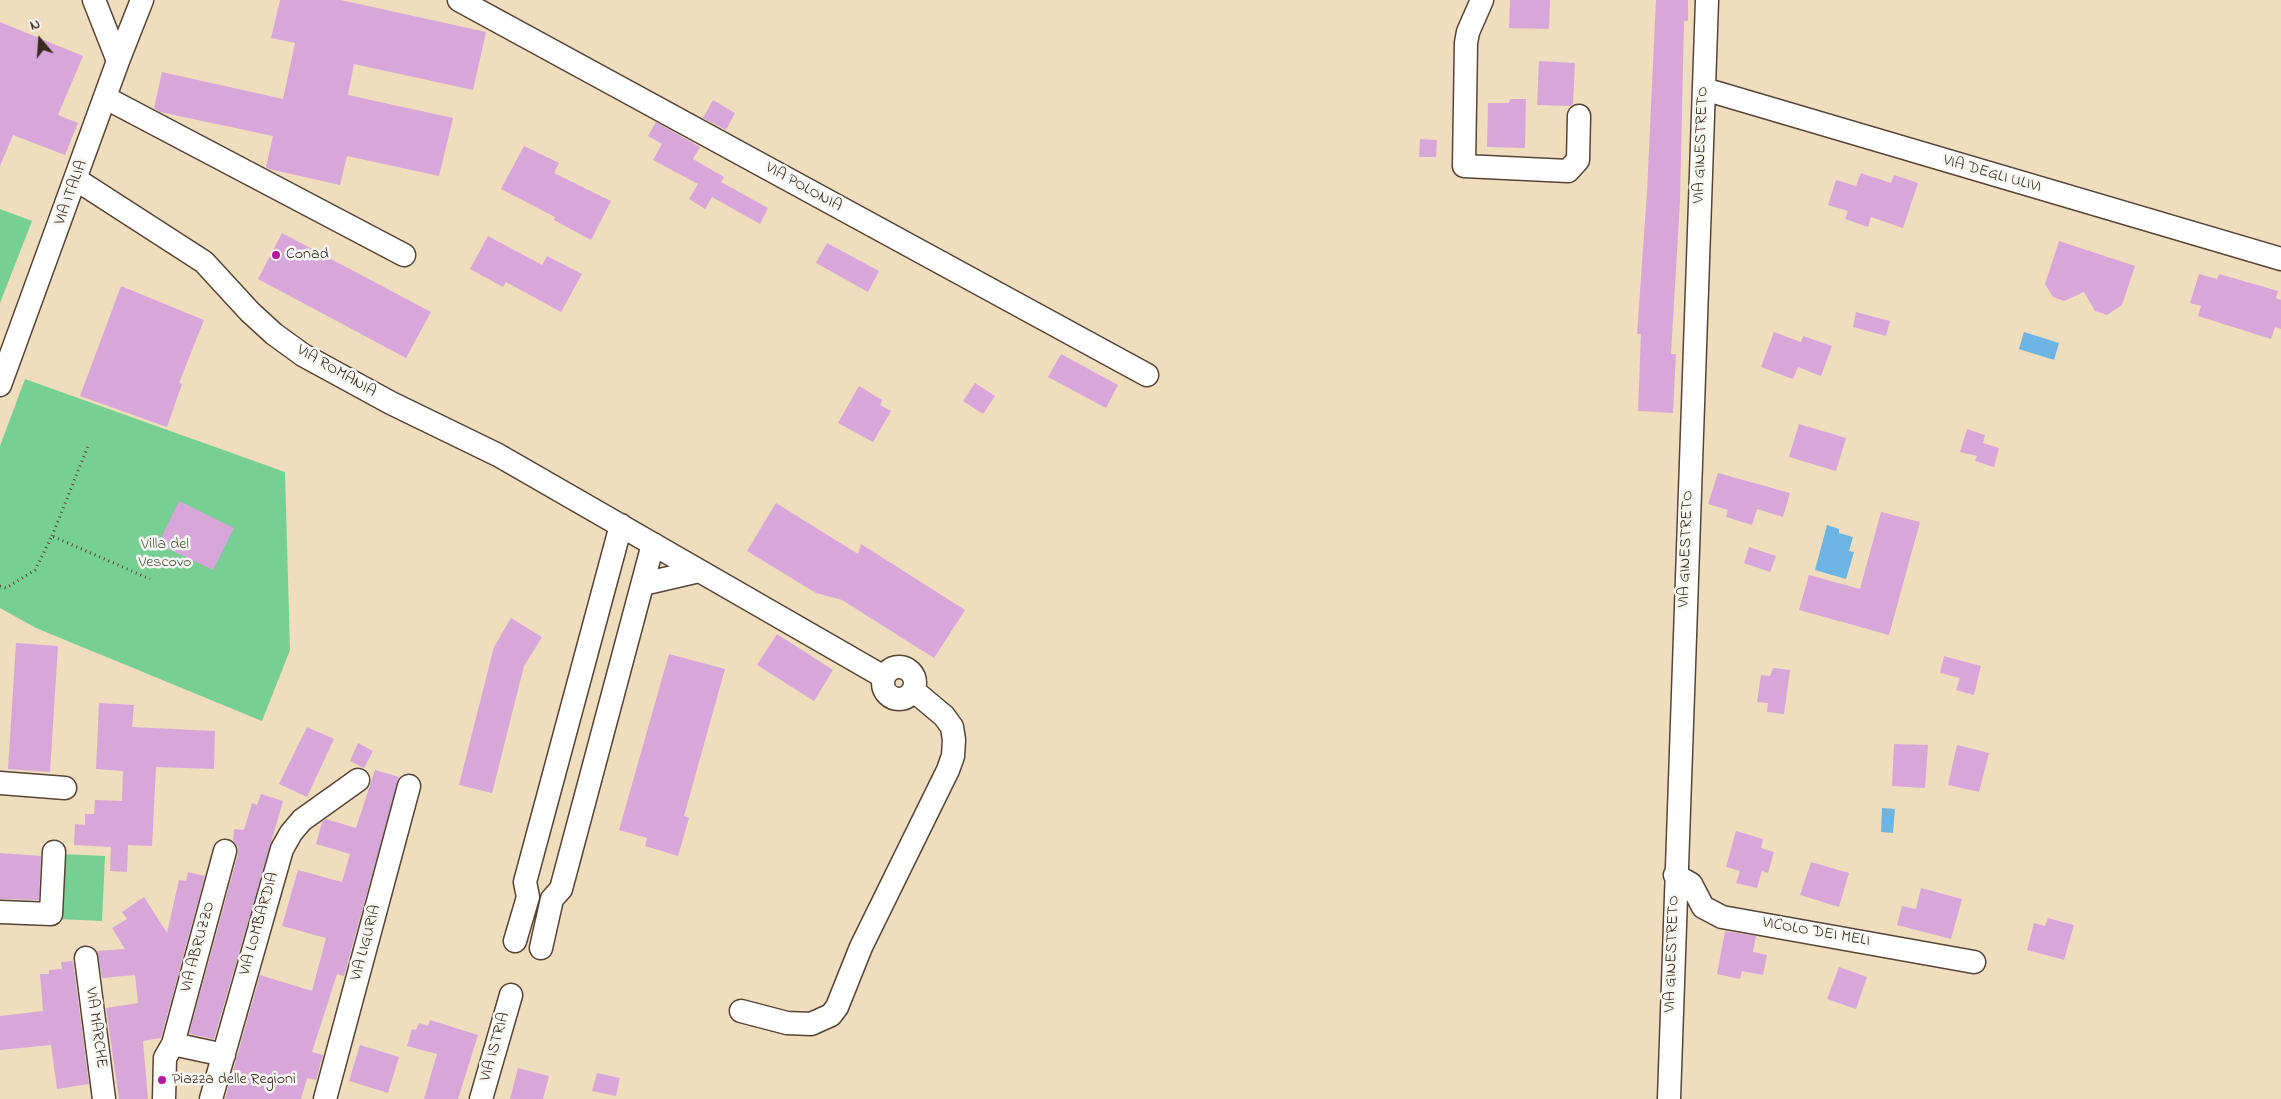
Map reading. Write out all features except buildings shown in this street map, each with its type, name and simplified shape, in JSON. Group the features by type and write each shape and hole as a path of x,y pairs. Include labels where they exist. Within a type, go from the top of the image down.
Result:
{"street":[{"path":"94,0 118,61"},
{"name":"VIA ITALIA","path":"0,385 142,0"},
{"name":"VIA POLONIA","path":"459,0 1147,375"},
{"path":"1482,0 1468,32 1466,43 1464,166 1568,171 1578,160 1579,116"},
{"name":"VIA GINESTRETO","path":"1669,1099 1707,0"},
{"name":"VIA DEGLI ULIVI","path":"1704,89 2281,259"},
{"path":"106,98 404,255"},
{"name":"VIA ROMANIA","path":"77,180 204,262 250,312 274,334 303,355 391,403 498,455 884,678 891,669 896,667 907,669 914,681 913,690 944,716 952,727 954,740 953,756 948,770 861,947 837,1007 831,1015 811,1024 788,1023 741,1011"},
{"path":"515,941 528,897 525,882 621,525"},
{"path":"541,948 552,899 561,888 653,544"},
{"path":"643,584 699,571"},
{"name":"VIA LOMBARDIA","path":"211,1099 285,843 302,820 358,780"},
{"path":"0,784 65,788"},
{"name":"VIA LIGURIA","path":"325,1099 409,786"},
{"name":"VIA ABRUZZO","path":"173,1044 225,850"},
{"path":"0,912 51,914 54,852"},
{"name":"VICOLO DEI MELI","path":"1676,875 1691,884 1703,907 1722,917 1974,962"},
{"name":"VIA MARCHE","path":"86,958 104,1099"},
{"name":"VIA ISTRIA","path":"481,1099 512,995"},
{"path":"164,1099 165,1058 173,1044 224,1055"}],"path":[{"path":"0,586 6,588 35,570 52,536 88,446"},
{"path":"52,536 150,579"}],"green space":[{"path":"0,209 32,221 0,303"},
{"name":"Villa del Vescovo","path":"25,379 285,472 290,650 262,721 36,628 0,608 0,446"},
{"path":"61,854 105,856 102,921 58,919"}],"water":[{"path":"2024,332 2059,343 2054,360 2019,349"},
{"path":"1827,525 1839,529 1839,533 1853,537 1849,551 1854,552 1846,579 1815,570"},
{"path":"1882,808 1895,809 1893,833 1881,832"}],"place":[{"name":"Conad","path":"276,255"},
{"name":"Piazza delle Regioni","path":"162,1080"}]}
